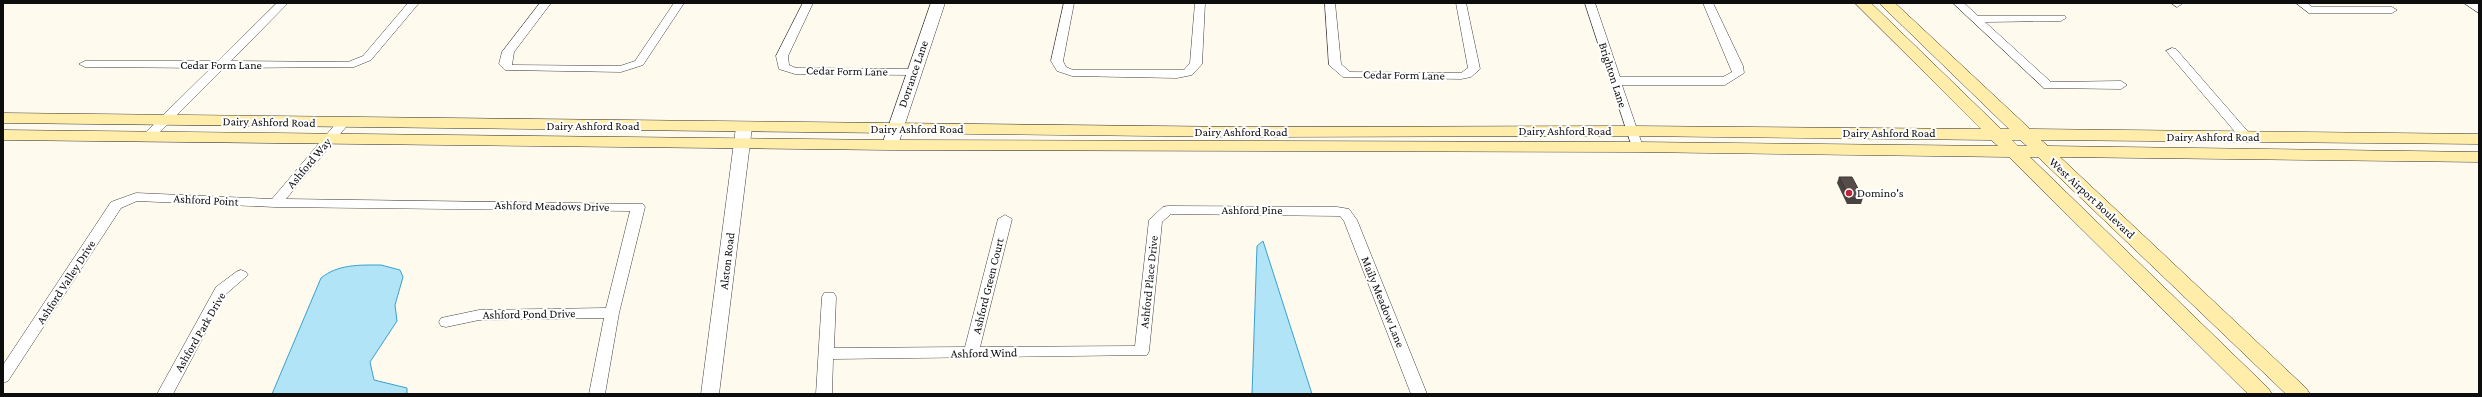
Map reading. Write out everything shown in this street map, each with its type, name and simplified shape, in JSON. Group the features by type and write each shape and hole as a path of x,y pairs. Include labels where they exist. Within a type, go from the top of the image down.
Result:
{"main road":[{"name":"West Airport Boulevard","path":"1862,3 2261,394"},
{"name":"West Airport Boulevard","path":"1886,3 2299,394"},
{"path":"1950,134 1961,122 1966,105"},
{"name":"Dairy Ashford Road","path":"3,118 342,124 743,135 890,145 1244,140 1631,131 2479,139"},
{"name":"Dairy Ashford Road","path":"3,135 329,139 743,135 895,129 1244,140 1637,147 2479,157"},
{"path":"2067,175 2073,162 2083,152"}],"street":[{"path":"149,136 284,3"},
{"name":"Cedar Form Lane","path":"86,64 344,66 356,64 367,58 414,3"},
{"path":"546,3 508,52 505,64 509,68 621,69 634,66 639,63 679,3"},
{"name":"Cedar Form Lane","path":"808,3 782,56 782,67 795,70 913,72"},
{"name":"Dorrance Lane","path":"890,145 913,72 938,3"},
{"path":"1070,3 1057,61 1061,69 1072,73 1178,75 1192,70 1196,64 1200,3"},
{"name":"Cedar Form Lane","path":"1330,3 1335,65 1347,75 1461,76 1471,73 1474,63 1462,3"},
{"name":"Brighton Lane","path":"1590,3 1637,147"},
{"path":"1615,81 1721,82 1734,77 1738,73 1737,66 1708,3"},
{"path":"1958,3 2048,86 2121,86"},
{"path":"2301,3 2309,10 2392,10"},
{"path":"2471,3 2479,9"},
{"path":"1977,19 2061,18"},
{"path":"2172,51 2246,137"},
{"name":"Ashford Way","path":"275,203 342,124"},
{"name":"Alston Road","path":"710,394 743,135"},
{"name":"Ashford Point","path":"136,197 275,203"},
{"name":"Ashford Valley Drive","path":"3,377 116,206 136,197"},
{"name":"Ashford Meadows Drive","path":"275,203 638,207 612,313 598,394"},
{"name":"Ashford Pine","path":"1161,214 1168,210 1344,212"},
{"name":"Maily Meadow Lane","path":"1344,212 1350,220 1419,394"},
{"name":"Ashford Place Drive","path":"1142,352 1156,220 1161,214"},
{"name":"Ashford Green Court","path":"971,353 1005,219"},
{"name":"Ashford Park Drive","path":"165,394 221,291 241,275"},
{"path":"824,394 829,297"},
{"name":"Ashford Pond Drive","path":"446,322 479,315 612,313"},
{"name":"Ashford Wind","path":"826,354 1142,352"}],"water":[{"path":"1263,241 1312,394 1252,394 1257,246"},
{"path":"381,265 400,270 403,277 395,305 397,321 370,362 374,380 407,388 407,394 272,394 321,278 335,270 350,266"}],"building":[{"path":"1839,177 1852,177 1863,198 1850,198"}],"place":[{"name":"Domino's","path":"1849,193"}]}
